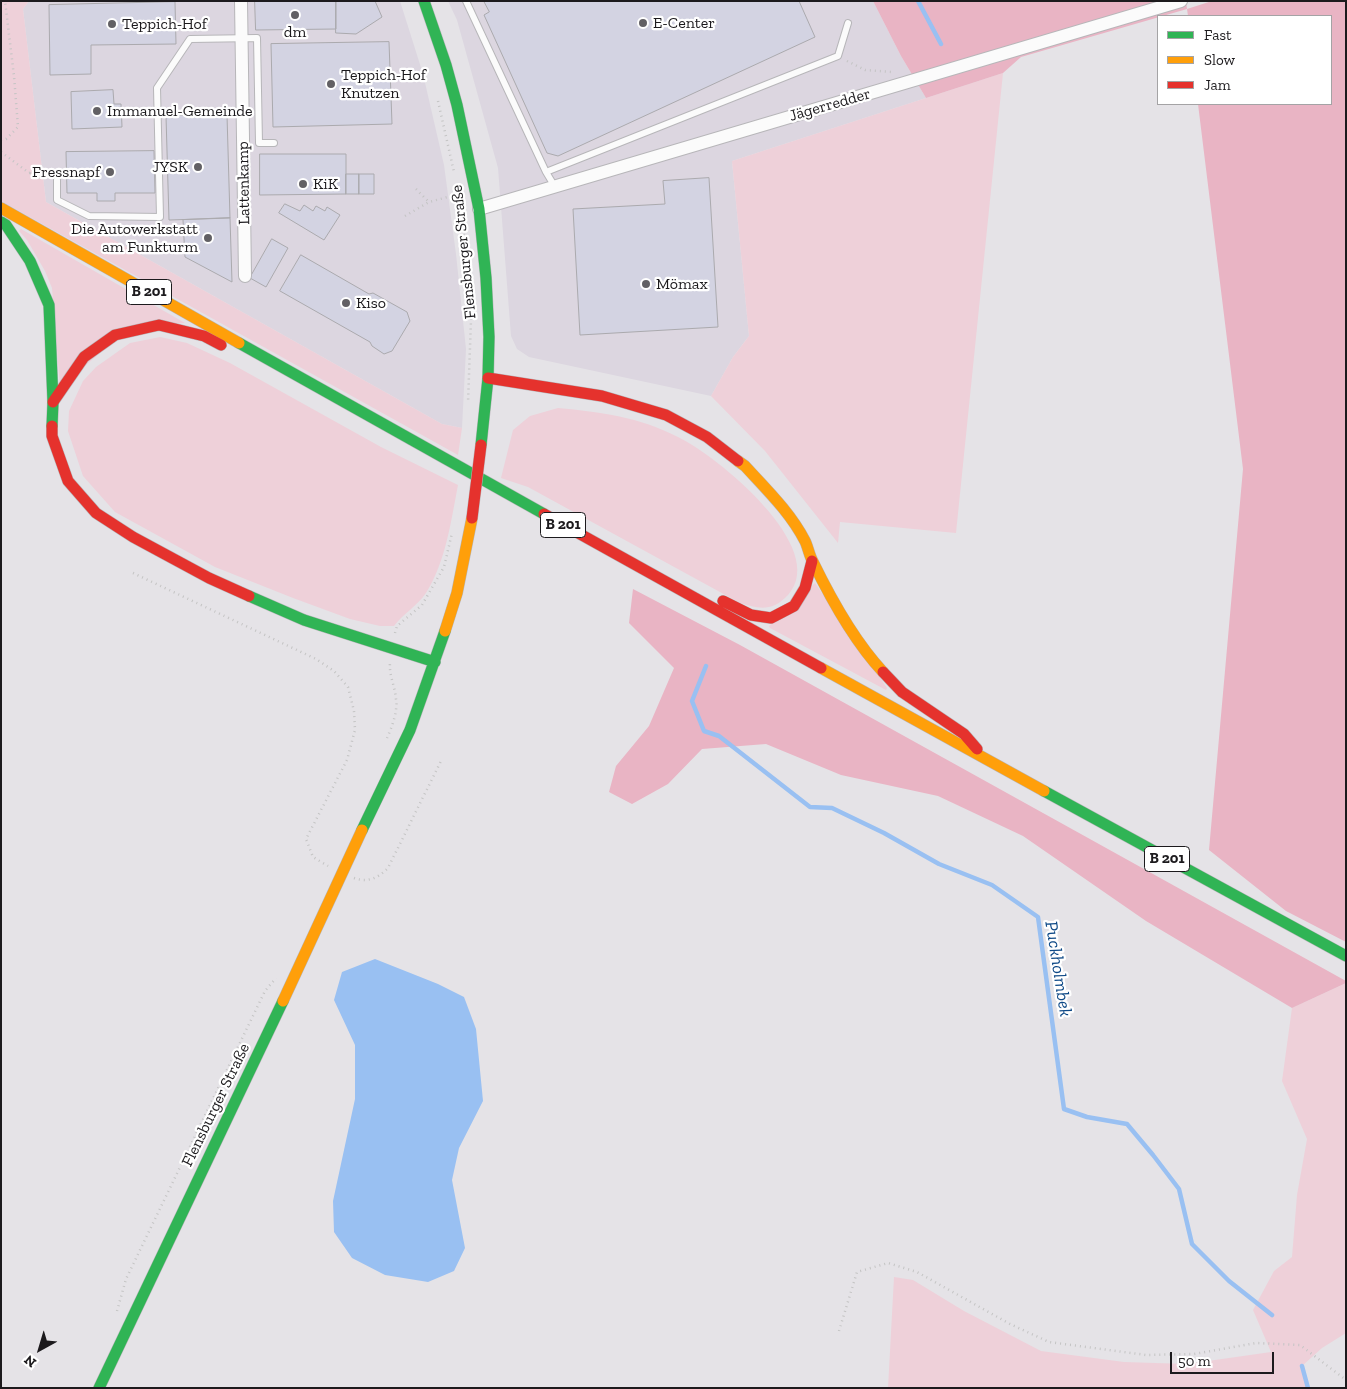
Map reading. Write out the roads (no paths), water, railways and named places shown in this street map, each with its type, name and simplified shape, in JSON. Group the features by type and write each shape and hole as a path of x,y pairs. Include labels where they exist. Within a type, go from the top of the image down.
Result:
{"main road":[{"name":"Flensburger Straße","path":"99,1388 270,1030 341,873 410,730 435,662 457,593 472,518 481,445 488,378 488,327 479,209 457,105 446,65 424,1"},
{"name":"B 201","path":"1,208 645,572 988,762 1346,956"},
{"path":"1,222 6,225 30,261 49,305 53,402 52,436 68,481 96,513 133,537 209,578 304,620 435,662"},
{"path":"53,402 84,357 115,335 160,325 204,336 278,375 298,377"},
{"path":"488,378 602,396 666,415 708,437 745,466 786,512 805,541 812,561 849,626 872,660 902,692 964,734 988,762"},
{"path":"645,572 668,575 751,615 771,618 794,606 805,588 812,561"}],"street":[{"name":"Lattenkamp","path":"241,1 245,276"},
{"name":"Jägerredder","path":"479,209 1181,1"}],"lane":[{"path":"466,1 546,172 555,186"},
{"path":"546,172 838,56 848,23"},
{"path":"56,180 57,200 89,216 160,217 157,88 190,38 257,38 259,143 274,143"}],"water":[{"path":"375,959 438,984 464,997 476,1029 483,1101 459,1148 452,1180 465,1248 454,1271 428,1282 385,1275 352,1258 334,1232 333,1201 355,1099 355,1045 334,1000 342,972"}],"waterway":[{"path":"918,1 941,44"},
{"name":"Puckholmbek","path":"706,666 692,701 704,731 719,736 810,807 832,808 884,833 939,864 992,885 1038,917 1064,1109 1087,1117 1127,1124 1179,1189 1192,1244 1229,1281 1272,1315"},
{"name":"Puckholmbek","path":"1302,1366 1308,1388"}],"place":[{"name":"dm","path":"295,15"},
{"name":"E-Center","path":"643,23"},
{"name":"Teppich-Hof","path":"112,24"},
{"name":"Teppich-Hof Knutzen","path":"331,84"},
{"name":"Immanuel-Gemeinde","path":"97,111"},
{"name":"JYSK","path":"198,167"},
{"name":"Fressnapf","path":"110,172"},
{"name":"KiK","path":"303,184"},
{"name":"Die Autowerkstatt am Funkturm","path":"208,238"},
{"name":"Mömax","path":"646,284"},
{"name":"Kiso","path":"346,303"}]}
